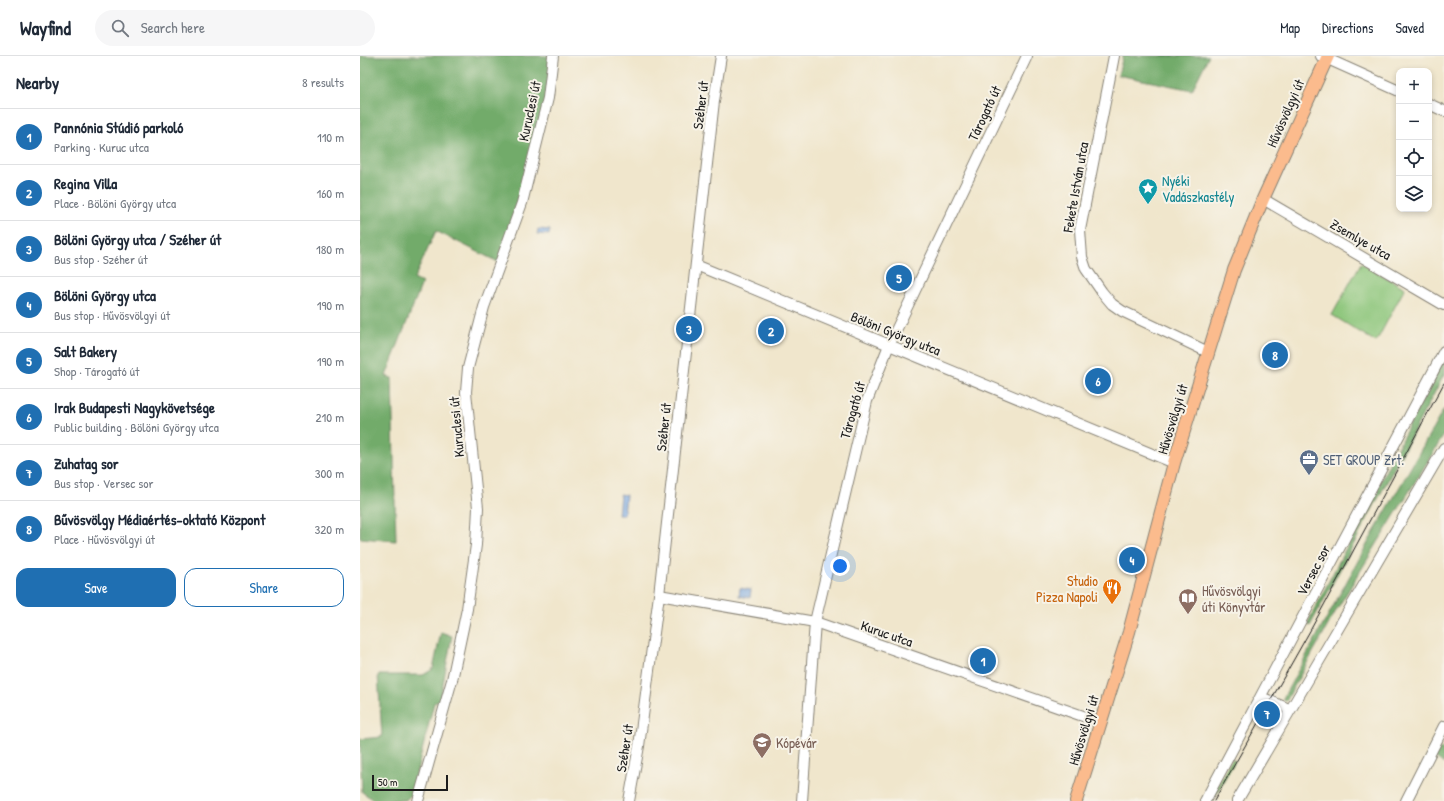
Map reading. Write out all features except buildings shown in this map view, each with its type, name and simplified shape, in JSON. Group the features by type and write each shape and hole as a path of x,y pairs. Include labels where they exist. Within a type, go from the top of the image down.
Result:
{"main road":[{"name":"Hűvösvölgyi út","path":"1076,801 1129,632 1174,463 1234,270 1263,199 1325,57"}],"street":[{"name":"Kuruclesi út","path":"418,801 452,680 467,609 476,545 478,508 466,392 468,368 484,307 522,203 548,98 553,56"},
{"name":"Széher út","path":"629,801 639,746 659,595 714,101 721,56"},
{"name":"Tárogató út","path":"802,801 815,622 867,401 889,345 1027,56"},
{"name":"Fekete István utca","path":"1114,56 1080,230 1082,257 1089,274 1102,292 1122,312 1208,352"},
{"path":"1325,57 1396,90"},
{"path":"1432,105 1444,111"},
{"name":"Zsemlye utca","path":"1263,199 1444,305"},
{"name":"Bölöni György utca","path":"696,265 1174,463"},
{"name":"Versec sor","path":"1205,801 1444,351"},
{"path":"1237,801 1289,709 1444,448"},
{"name":"Kuruc utca","path":"659,595 815,622 1100,722"},
{"path":"1261,697 1289,709"},
{"path":"1406,801 1444,726"}],"green space":[{"path":"360,56 553,56 548,98 500,263 436,231 414,279 422,283 386,376 392,378 396,541 360,538"},
{"path":"1123,56 1209,56 1192,90 1118,75"},
{"path":"1361,263 1405,288 1376,342 1332,315"},
{"path":"1444,357 1444,375 1310,626 1307,624"},
{"path":"1444,409 1444,435 1337,609 1286,701 1282,700 1365,548"},
{"path":"441,632 452,636 440,700 434,703 411,795 406,800 375,801 362,792 360,739 382,737 378,675 423,675 433,669"},
{"path":"1440,748 1444,751 1444,764 1435,757"},
{"path":"1232,759 1235,761 1212,801 1209,801"}],"water":[{"path":"538,229 550,230 549,235 537,234"},
{"path":"620,494 626,495 624,515 618,515"},
{"path":"740,588 751,590 750,598 739,596"}],"tram line":[{"path":"1214,801 1311,629 1444,383"}],"place":[{"name":"Nyéki Vadászkastély","path":"1148,205"},
{"name":"Salt Bakery","path":"899,278"},
{"name":"Bölöni György utca / Széher út","path":"689,329"},
{"name":"Regina Villa","path":"771,331"},
{"name":"Bűvösvölgy Médiaértés-oktató Központ","path":"1275,355"},
{"name":"Irak Budapesti Nagykövetsége","path":"1098,381"},
{"name":"SET GROUP Zrt.","path":"1309,476"},
{"name":"Bölöni György utca","path":"1132,560"},
{"name":"Studio Pizza Napoli","path":"1112,605"},
{"name":"Hűvösvölgyi úti Könyvtár","path":"1188,615"},
{"name":"Pannónia Stúdió parkoló","path":"983,661"},
{"name":"Zuhatag sor","path":"1267,714"},
{"name":"Kópévár","path":"762,759"}]}
